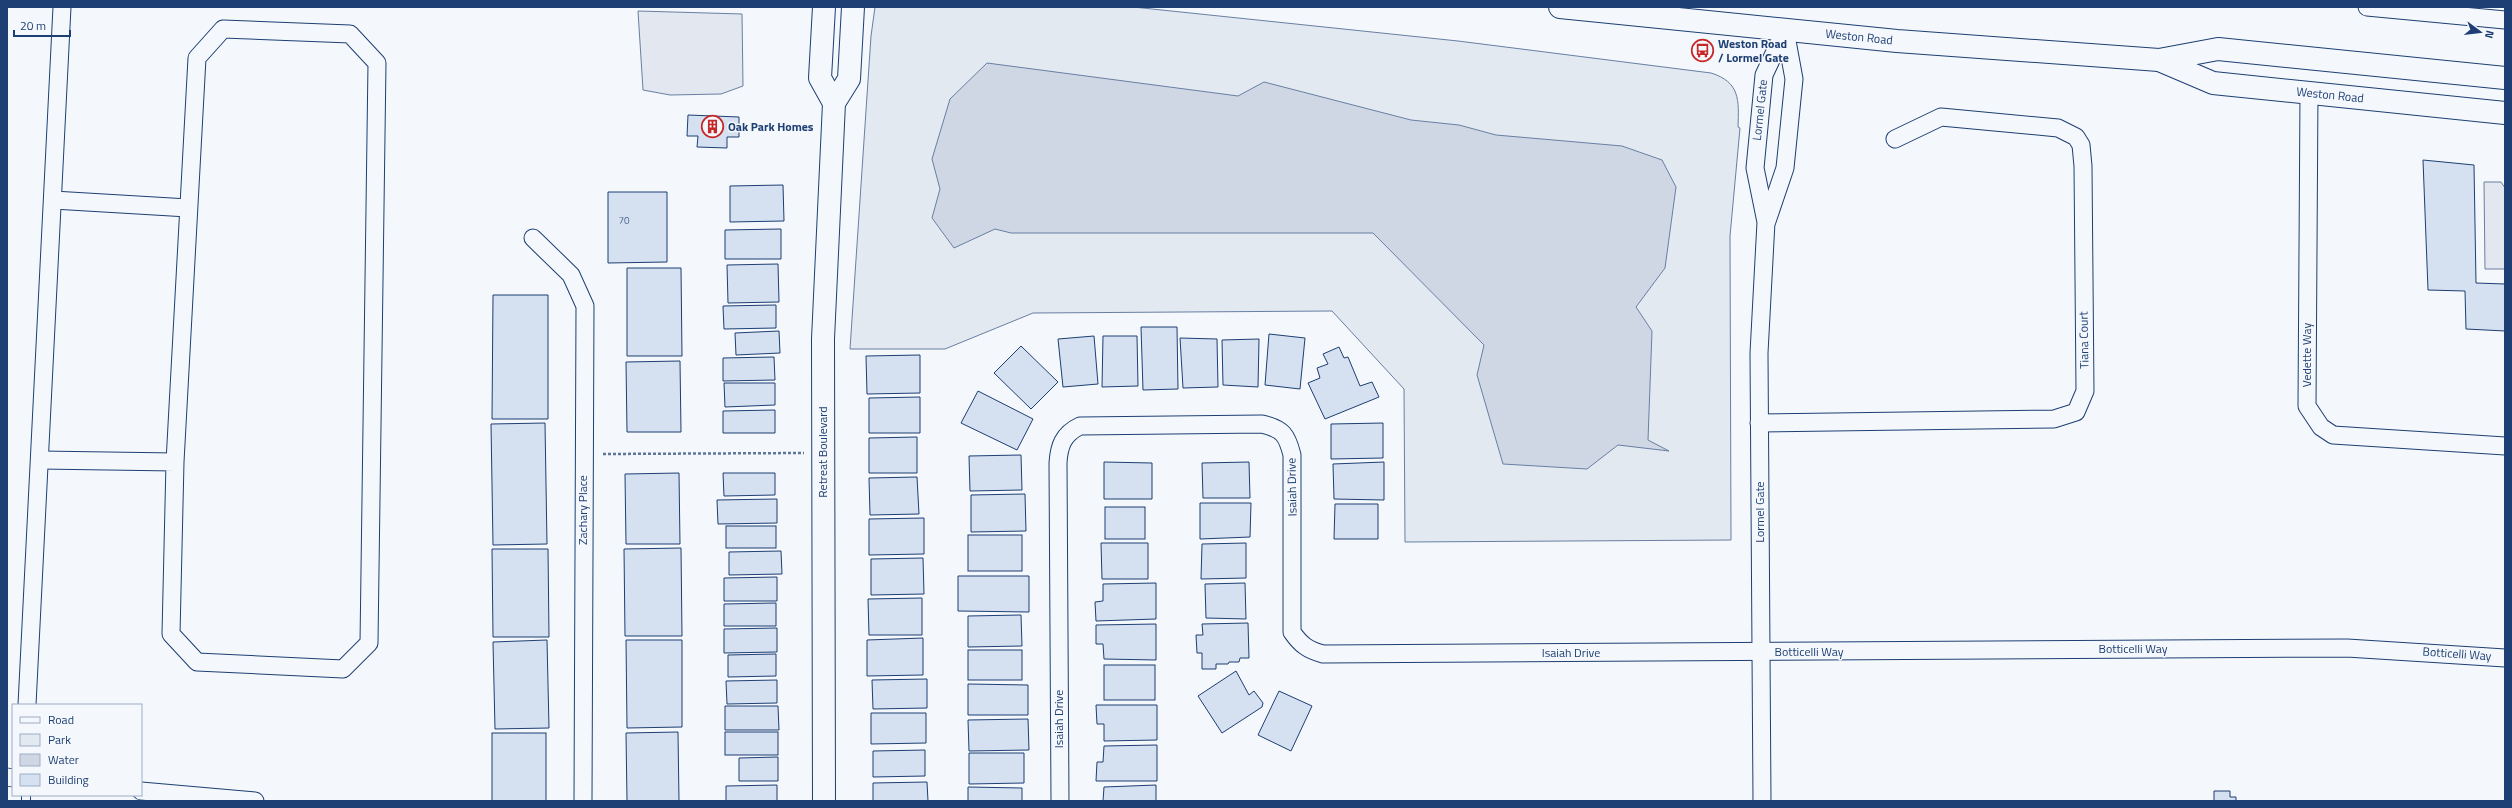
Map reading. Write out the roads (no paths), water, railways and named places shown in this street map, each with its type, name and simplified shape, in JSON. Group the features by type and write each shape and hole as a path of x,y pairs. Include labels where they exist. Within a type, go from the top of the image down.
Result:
{"main road":[{"path":"824,7 820,78 834,103"},
{"name":"Retreat Boulevard","path":"824,801 823,339 834,103 849,79 853,7"},
{"name":"Weston Road","path":"1560,7 1897,41 2159,60 2218,49 2505,78"},
{"name":"Weston Road","path":"2159,60 2213,83 2505,113"}],"street":[{"path":"27,704 62,7"},
{"path":"2366,7 2505,20"},
{"path":"223,29 350,34 377,63 369,643 343,669 197,662 171,634 175,462 197,58 223,29"},
{"name":"Lormel Gate","path":"1762,801 1759,353 1766,222 1755,168 1764,75 1785,30"},
{"name":"Lormel Gate","path":"1766,222 1785,168 1794,79 1785,30"},
{"name":"Vedette Way","path":"2309,92 2307,406 2314,419 2333,435 2505,446"},
{"name":"Tiana Court","path":"1759,423 2054,419 2076,412 2082,403 2085,391 2083,166 2081,145 2076,137 2058,128 1941,117 1895,139"},
{"path":"53,200 188,208"},
{"name":"Zachary Place","path":"533,238 571,275 585,306 583,801"},
{"name":"Isaiah Drive","path":"1060,801 1058,463 1059,449 1064,438 1072,430 1080,426 1262,424 1281,431 1288,439 1292,455 1292,632 1300,644 1312,651 1323,654 1761,652"},
{"path":"40,460 175,462"},
{"name":"Botticelli Way","path":"1761,652 2347,648 2505,658"},
{"path":"142,791 255,801"}],"water":[{"path":"987,63 1238,96 1264,82 1411,120 1459,125 1496,135 1622,146 1662,160 1676,187 1665,268 1636,307 1652,331 1648,440 1669,451 1618,445 1587,469 1503,464 1477,375 1484,345 1373,233 1011,233 995,229 954,248 932,218 940,189 932,159 950,99"}],"place":[{"name":"Weston Road / Lormel Gate","path":"1703,51"},
{"name":"Oak Park Homes","path":"713,127"}]}
